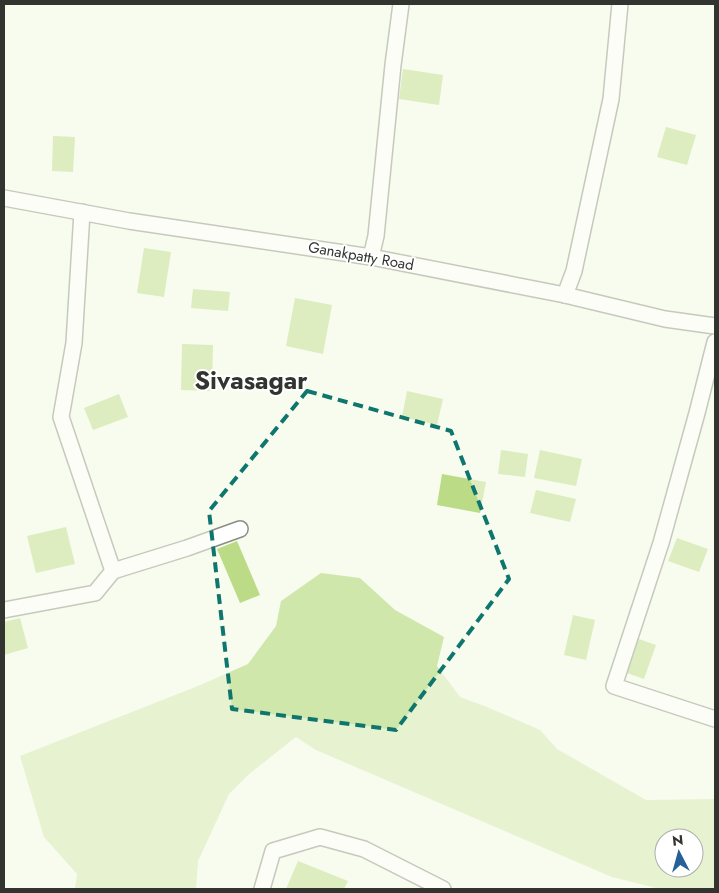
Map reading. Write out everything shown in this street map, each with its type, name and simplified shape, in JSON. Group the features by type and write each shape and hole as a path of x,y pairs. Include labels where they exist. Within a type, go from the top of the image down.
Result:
{"street":[{"path":"371,257 376,236 401,4"},
{"path":"565,295 574,271 611,99 620,4"},
{"name":"Ganakpatty Road","path":"4,198 128,221 371,257 565,295 665,319 715,326"},
{"path":"82,212 74,343 61,417 113,571"},
{"path":"715,342 661,543 614,686 715,719"},
{"path":"4,610 95,593 113,571 240,529"},
{"path":"262,889 273,851 320,837 364,849 443,889"}],"highlighted area":[{"path":"307,391 451,431 509,579 396,730 232,709 209,511"}],"green space":[{"path":"321,573 360,578 395,610 444,637 437,666 460,697 540,730 557,749 646,800 715,799 715,889 660,889 612,877 316,750 296,737 249,774 229,794 198,861 196,889 75,889 77,874 44,837 20,756 198,686 248,664 276,626 281,601"}],"building":[{"path":"403,69 443,75 439,105 399,99"},
{"path":"666,127 696,135 687,165 657,157"},
{"path":"53,136 75,137 73,172 52,171"},
{"path":"144,248 171,252 164,297 137,293"},
{"path":"193,289 230,292 228,311 191,308"},
{"path":"295,298 332,305 323,354 286,346"},
{"path":"182,344 213,345 212,391 181,390"},
{"path":"407,391 443,399 437,425 402,417"},
{"path":"119,394 128,417 93,430 84,408"},
{"path":"501,450 528,454 525,477 498,474"},
{"path":"540,450 582,459 576,486 534,478"},
{"path":"442,474 486,482 480,513 437,505"},
{"path":"536,490 576,499 570,522 530,513"},
{"path":"66,527 75,564 36,573 27,536"},
{"path":"677,538 708,549 699,572 668,561"},
{"path":"237,541 260,595 240,603 217,549"},
{"path":"573,615 595,620 586,660 564,655"},
{"path":"20,618 28,648 4,655 4,622"},
{"path":"633,637 656,645 644,679 621,671"},
{"path":"298,861 348,881 344,889 286,889"}],"district":[{"name":"Sivasagar","path":"251,380"}]}
